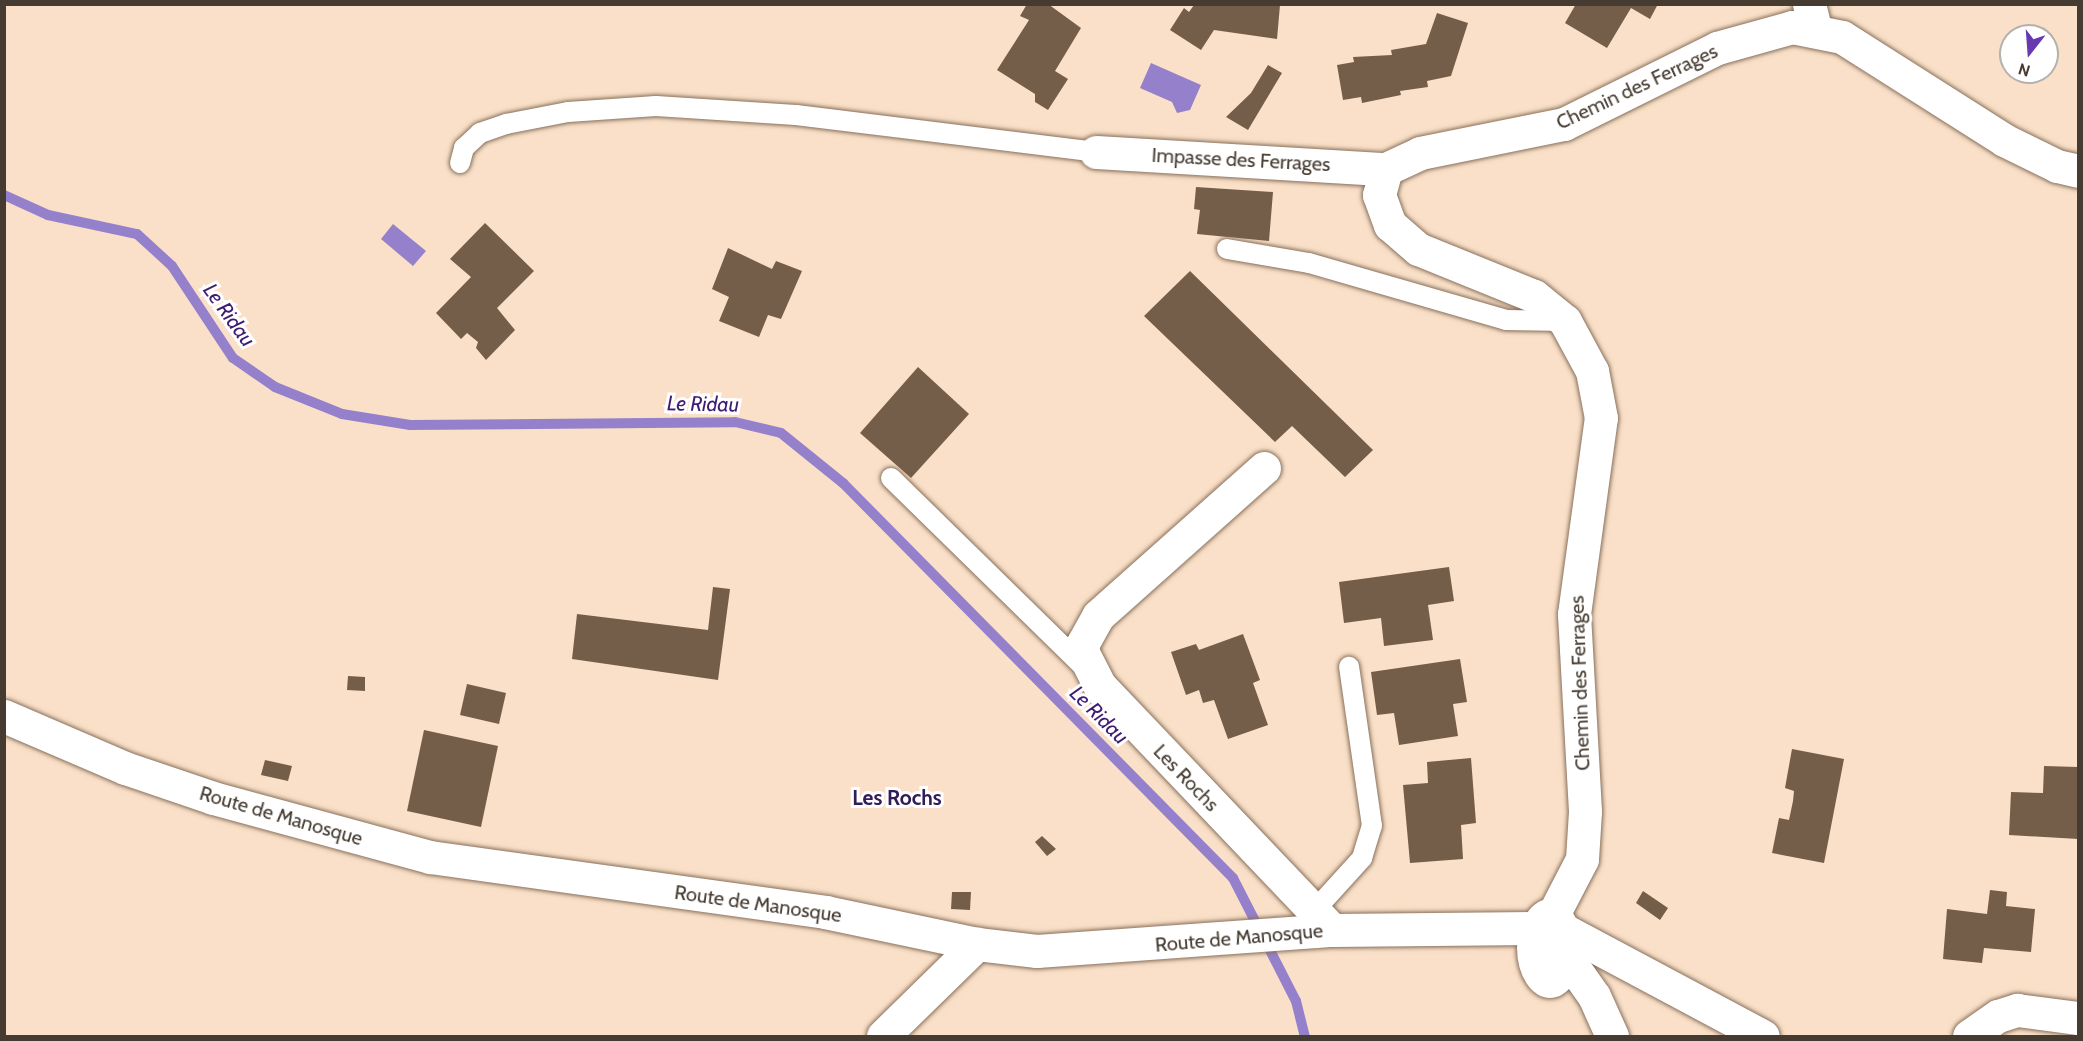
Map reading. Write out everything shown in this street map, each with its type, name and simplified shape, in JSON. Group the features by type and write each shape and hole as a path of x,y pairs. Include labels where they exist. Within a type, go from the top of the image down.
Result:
{"street":[{"name":"Chemin des Ferrages","path":"1553,930 1582,859 1585,810 1574,614 1601,418 1592,371 1565,321 1534,296 1418,249 1390,225 1381,209 1379,195 1386,169 1420,153 1564,124 1718,48 1812,16 1842,37 1911,77 2004,140 2057,166 2079,171"},
{"name":"Impasse des Ferrages","path":"1096,152 1386,169"},
{"path":"1088,671 1083,643 1098,616 1264,468"},
{"name":"Les Rochs","path":"1088,671 1323,921"},
{"name":"Route de Manosque","path":"4,716 180,787 429,857 825,912 977,944 1037,951 1246,939 1290,934 1323,921 1553,930"},
{"path":"1553,930 1594,996 1612,1036"},
{"path":"1553,930 1763,1036"},
{"path":"883,1036 977,944"},
{"path":"1969,1036 1998,1016 2017,1010 2079,1018"}],"lane":[{"path":"460,163 464,148 480,133 506,124 568,112 656,106 796,115 1096,152"},
{"path":"1227,249 1309,263 1506,320 1565,321"},
{"path":"891,478 1088,671"},
{"path":"1323,921 1362,858 1371,833 1371,802 1349,667"}],"shaded area":[{"path":"1151,63 1201,85 1190,110 1177,113 1172,102 1140,88"},
{"path":"393,224 426,251 413,266 381,239"}],"building":[{"path":"1027,4 1048,4 1081,28 1055,71 1068,79 1048,110 1035,102 1035,94 997,70 1029,20 1020,16"},
{"path":"1576,4 1658,4 1650,19 1631,8 1607,48 1565,23"},
{"path":"1194,5 1280,5 1277,39 1214,30 1201,50 1170,30 1184,8 1189,12"},
{"path":"1437,13 1468,23 1451,76 1427,81 1428,87 1400,91 1401,95 1362,103 1361,97 1343,100 1337,65 1354,62 1353,57 1392,55 1391,50 1426,44"},
{"path":"1268,65 1282,73 1248,130 1226,117 1251,93"},
{"path":"1196,187 1273,192 1269,241 1197,234 1200,210 1194,209"},
{"path":"485,223 534,271 497,308 515,330 486,360 476,348 478,342 467,333 461,339 436,313 471,277 450,259"},
{"path":"728,248 772,269 776,261 802,271 781,319 768,315 759,337 719,321 729,297 712,289"},
{"path":"1190,271 1373,450 1345,477 1292,426 1275,442 1144,316"},
{"path":"918,367 969,414 911,478 860,433"},
{"path":"1449,567 1454,601 1428,605 1433,640 1384,646 1381,618 1344,623 1339,582"},
{"path":"713,587 730,589 718,680 572,659 577,614 708,630"},
{"path":"1243,634 1260,680 1253,683 1268,725 1228,739 1214,700 1203,703 1199,690 1186,695 1171,652 1196,644 1199,650"},
{"path":"1460,659 1467,702 1453,704 1458,736 1399,745 1394,713 1377,715 1371,672"},
{"path":"348,676 365,677 365,691 347,690"},
{"path":"467,684 506,693 499,724 460,715"},
{"path":"424,730 498,746 481,827 407,811"},
{"path":"1792,749 1844,759 1824,863 1772,853 1779,818 1789,820 1793,801 1794,791 1785,788"},
{"path":"1471,758 1476,823 1461,825 1463,859 1410,863 1403,785 1428,783 1427,762"},
{"path":"265,760 292,766 288,781 261,775"},
{"path":"2044,766 2078,767 2078,839 2009,835 2011,792 2043,793"},
{"path":"1042,836 1056,849 1047,856 1035,842"},
{"path":"1990,890 2007,892 2006,906 2035,909 2031,952 1984,948 1982,963 1943,959 1947,909 1987,914"},
{"path":"1643,891 1668,908 1660,920 1636,903"},
{"path":"952,892 971,892 970,910 951,909"}],"waterway":[{"name":"Le Ridau","path":"4,195 48,215 137,234 172,266 233,358 275,387 342,414 410,425 735,422 781,433 843,483 1233,878 1296,1001 1305,1036"}],"district":[{"name":"Les Rochs","path":"897,798"}]}
